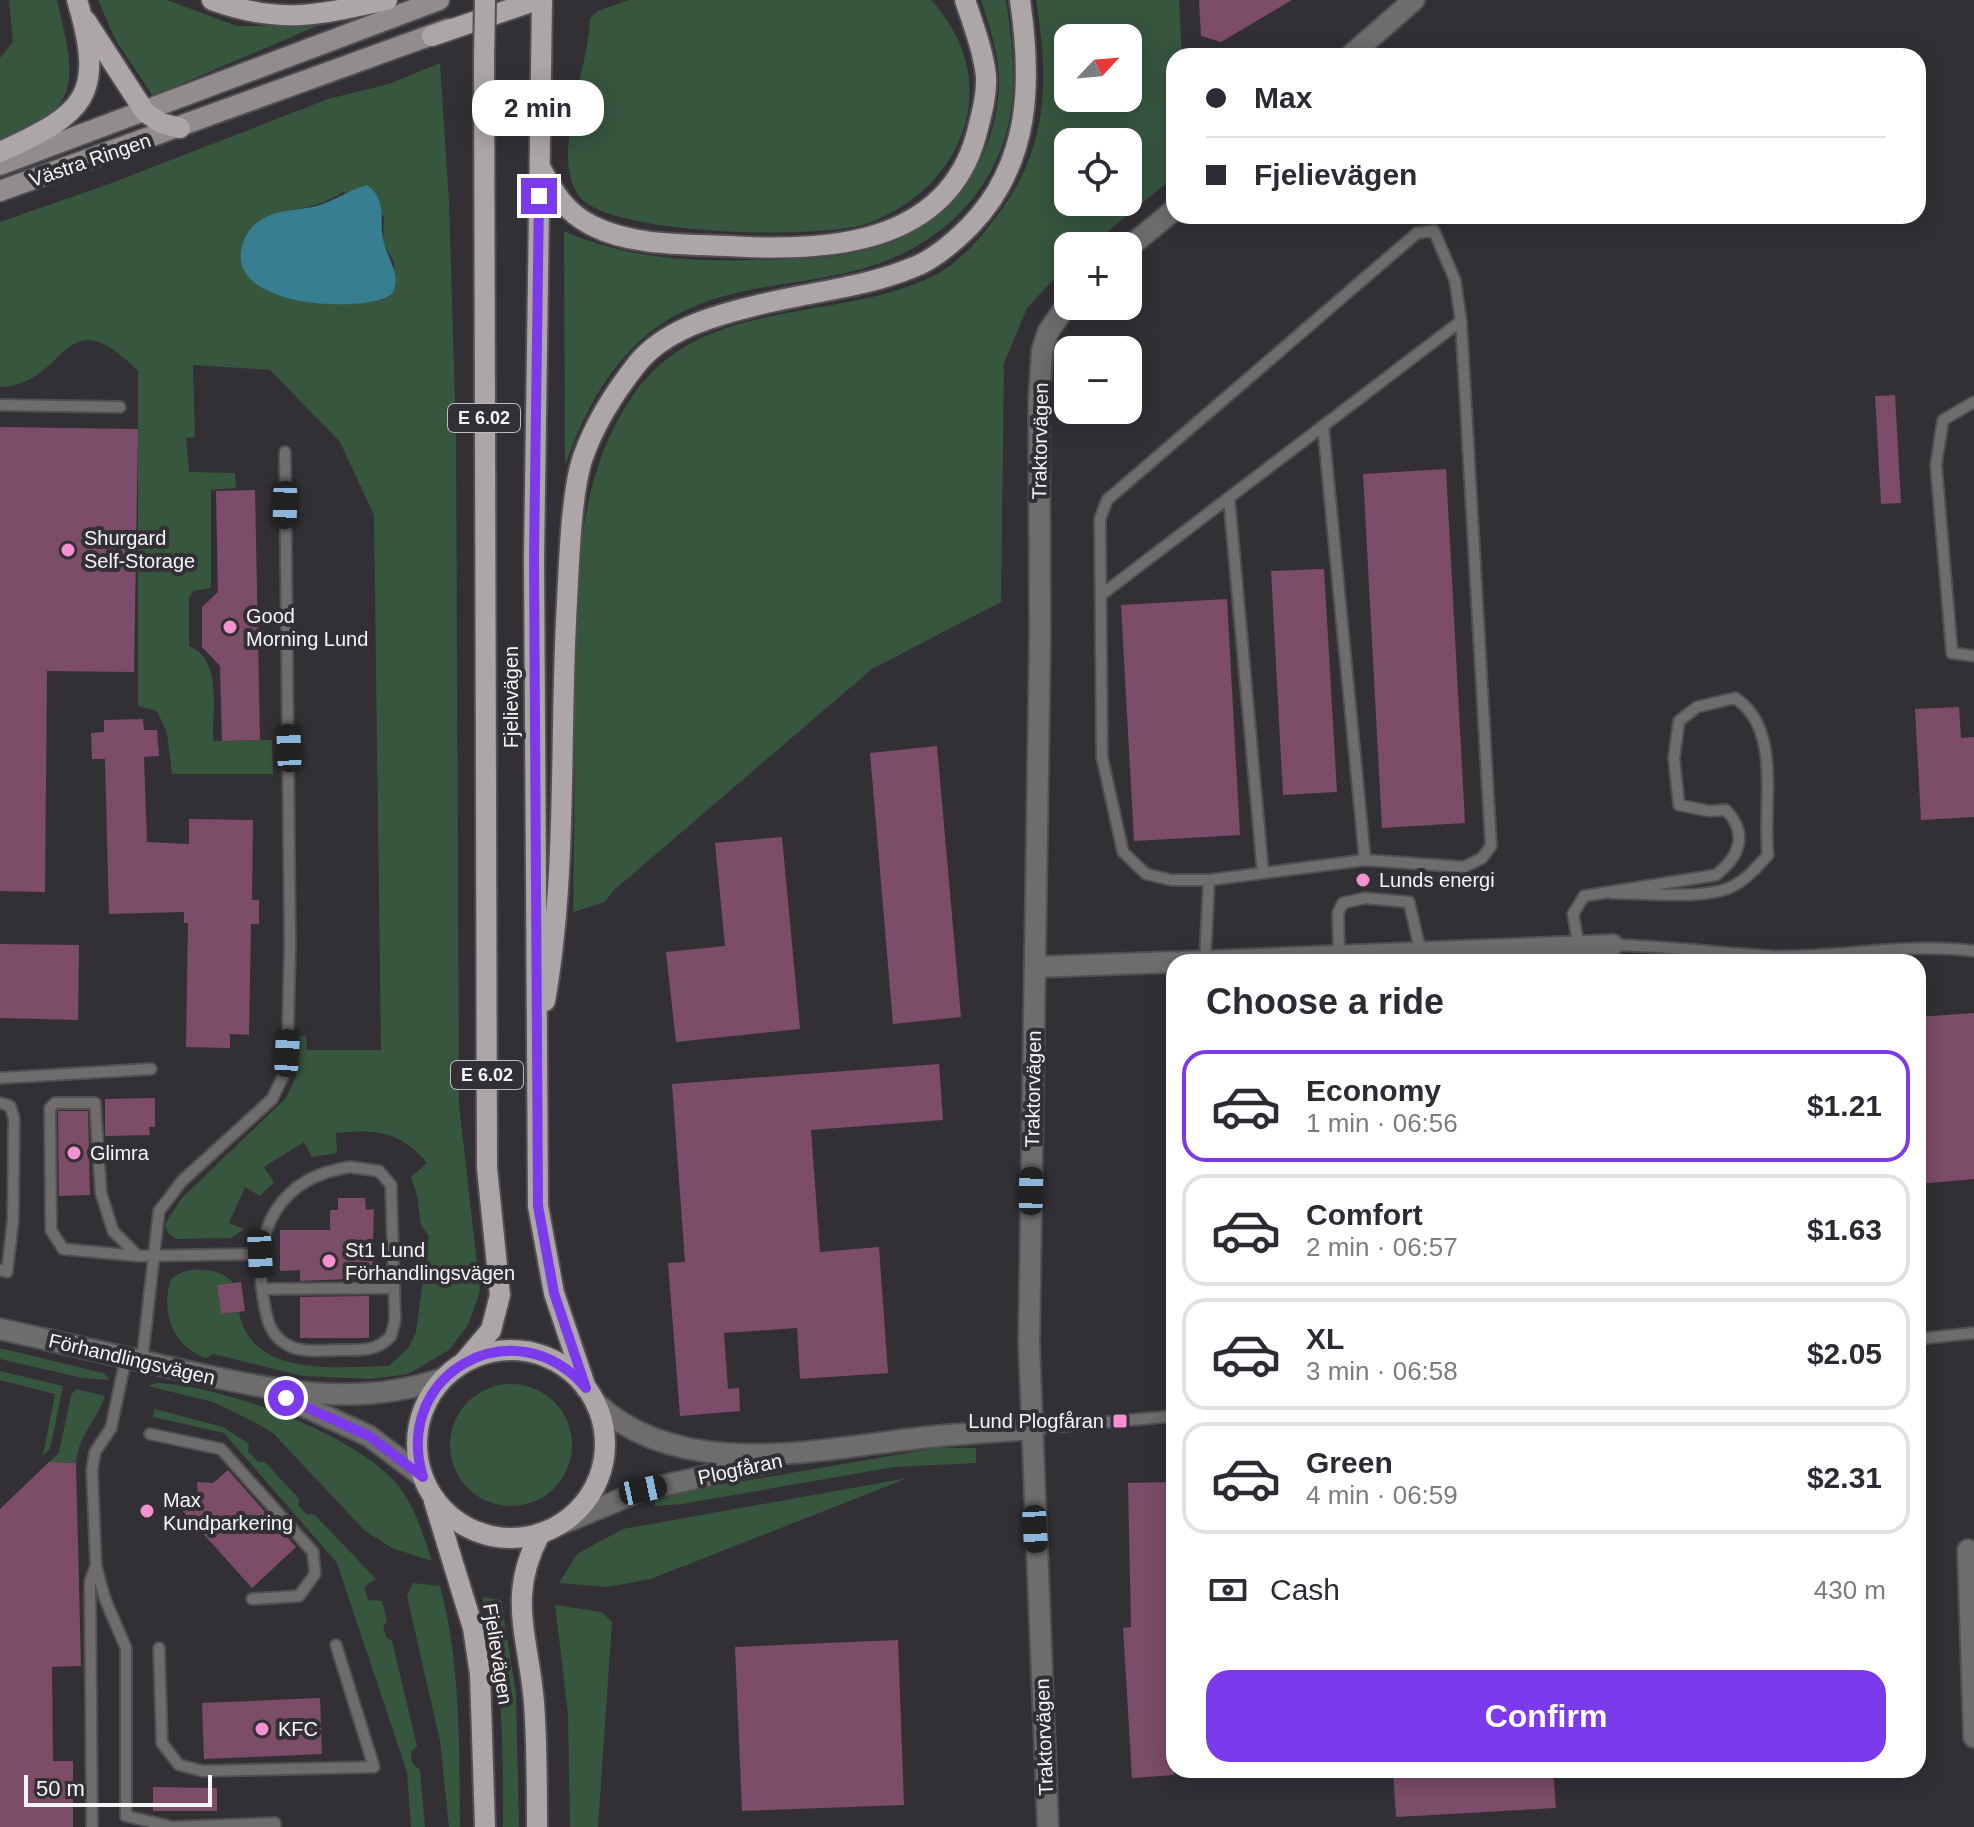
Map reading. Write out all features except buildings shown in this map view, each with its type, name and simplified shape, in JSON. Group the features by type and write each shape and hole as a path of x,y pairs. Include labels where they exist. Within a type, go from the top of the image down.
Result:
{"main road":[{"path":"212,0 265,16 313,16 387,0"},
{"name":"Västra Ringen","path":"0,165 439,0"},
{"name":"Fjelievägen","path":"485,0 487,1168 500,1295 491,1330 464,1362 444,1378 426,1405 419,1429 418,1455 469,1616 480,1674 485,1827"},
{"name":"Västra Ringen","path":"0,191 432,36 516,0"},
{"path":"432,36 539,0"},
{"name":"Fjelievägen","path":"537,1827 534,1698 520,1592 529,1559 550,1530 590,1496 603,1466 605,1433 567,1339 545,1255 538,1206 534,558 539,0"},
{"path":"539,165 559,202 591,225 662,242 755,248 822,247 875,238 925,212 954,185 973,148 984,106 986,77 965,0"},
{"path":"536,1052 556,936 562,679 569,558 582,460 605,408 639,361 680,331 716,315 874,280 917,266 956,240 994,201 1022,126 1027,54 1020,0"},
{"path":"79,6 145,112 161,123 180,128"},
{"path":"0,152 69,115 86,95 87,53 79,6"},
{"name":"Fjelievägen","path":"464,1362 494,1352 535,1353 564,1366 591,1395"},
{"path":"427,1485 457,1521 479,1533 503,1538 550,1530"}],"street":[{"path":"1359,48 1414,0"},
{"path":"1142,236 1166,217"},
{"name":"Traktorvägen","path":"1048,1827 1030,1429 1042,351 1048,332 1056,320"},
{"path":"1394,954 1613,945"},
{"path":"1035,967 1166,962"},
{"name":"Förhandlingsvägen","path":"0,1329 264,1388 321,1395 382,1395 444,1378"},
{"name":"Förhandlingsvägen","path":"264,1388 369,1436 427,1485"},
{"name":"Plogfåran","path":"591,1395 627,1428 673,1444 756,1453 1030,1429"},
{"name":"Plogfåran","path":"550,1530 643,1490 832,1448"},
{"path":"1971,1549 1974,1737"}],"lane":[{"path":"1434,231 1455,280 1461,321 1491,846 1482,858 1464,867 1365,860 1209,880 1171,880 1146,874 1123,852 1102,757 1101,595 1100,519 1107,500 1417,233 1434,231"},
{"path":"1101,595 1461,321"},
{"path":"1974,402 1943,420 1936,465 1952,653 1974,656"},
{"path":"0,405 120,407"},
{"path":"1323,426 1365,860"},
{"path":"275,1827 275,1823 173,1827 126,1816 126,1648 115,1626 96,1566 93,1461 111,1428 134,1359 159,1211 167,1198 272,1099 287,1068 290,945 285,452"},
{"path":"1229,498 1263,873"},
{"path":"1579,947 1573,914 1584,896 1716,875 1731,864 1738,850 1740,830 1734,818 1726,810 1709,811 1679,805 1674,758 1679,721 1697,707 1735,698 1751,708 1763,739 1768,855 1751,874 1729,888 1697,893 1612,893"},
{"path":"1205,954 1209,880"},
{"path":"1339,954 1338,913 1343,903 1365,898 1409,902 1421,953"},
{"path":"1613,945 1672,946 1753,954"},
{"path":"1812,954 1974,951"},
{"path":"0,1078 151,1069"},
{"path":"0,1103 10,1106 14,1118 13,1220 7,1272 0,1270"},
{"path":"138,1256 113,1231 101,1193 95,1103 55,1103 50,1108 51,1230 63,1249 138,1256 260,1254"},
{"path":"369,1167 388,1178 393,1192 394,1288 395,1320 391,1336 371,1350 300,1350 288,1346 271,1328 262,1289 260,1254 264,1232 275,1208 300,1186 330,1170 369,1167"},
{"path":"262,1289 394,1288"},
{"path":"1926,1338 1974,1333"},
{"path":"1030,1429 1166,1417"},
{"path":"150,1434 221,1449 313,1552 315,1574 299,1596 252,1599"},
{"path":"92,1827 90,1582 96,1566"},
{"path":"159,1648 162,1743 179,1765 203,1771 374,1767 336,1645"}],"green space":[{"path":"9,0 57,0 70,70 68,87 61,102 48,116 0,140 0,58 13,42"},
{"path":"98,0 167,0 237,26 317,26 153,96 116,41"},
{"path":"629,0 931,0 954,31 966,63 969,96 964,128 951,157 930,184 903,206 869,223 808,232 718,231 671,227 598,209 579,196 571,179 569,134 590,18 598,11"},
{"path":"981,0 1006,0 1013,56 1013,90 1008,124 998,155 984,183 964,208 941,230 885,261 831,276 720,297 678,314 657,327 638,342 607,379 583,421 565,466 564,231 634,253 683,259 732,260 843,255 898,240 922,227 943,210 976,168 995,117 998,67"},
{"path":"1036,0 1179,0 1182,48 1166,48 1166,184 1142,203 1142,128 1054,128 1054,216 1127,216 1107,232 1054,232 1054,279 1027,308 1004,363 1001,602 872,669 613,891 605,902 573,912 577,591 588,506 598,466 614,427 636,391 664,361 697,340 773,316 892,292 950,266 992,222 1028,163 1041,111 1043,84"},
{"path":"440,63 449,202 456,434 459,1104 480,1291 468,1325 449,1350 408,1374 371,1379 303,1376 213,1354 206,1358 185,1346 172,1327 168,1292 171,1280 185,1271 212,1271 233,1283 217,1285 221,1314 239,1312 247,1333 260,1348 278,1358 321,1367 389,1366 409,1347 416,1332 429,1237 421,1225 411,1177 427,1163 407,1144 375,1132 336,1133 337,1153 312,1157 304,1142 264,1167 274,1182 260,1196 245,1187 229,1223 244,1229 231,1238 176,1239 168,1233 165,1224 181,1199 286,1098 296,1077 298,1035 306,1036 307,1050 381,1050 374,515 340,442 270,370 193,365 195,437 186,438 189,472 235,473 236,488 211,490 211,588 193,591 189,598 189,646 200,653 211,674 213,741 272,740 273,774 172,774 167,733 157,711 138,706 138,371 113,349 94,341 79,342 23,383 0,387 0,222 109,184 328,99 389,84","holes":["343,192 384,216 383,243 394,262 394,290 381,300 340,303 264,218 315,205"]},
{"path":"0,1348 103,1373 110,1380 82,1378 0,1359"},
{"path":"0,1371 63,1386 50,1449 43,1455 55,1394 0,1380"},
{"path":"156,1383 215,1392 249,1402 318,1430 350,1447 376,1464 403,1492 418,1520 432,1561 392,1548 365,1531 273,1433 213,1402 148,1386"},
{"path":"511,1384 534,1389 554,1402 567,1422 572,1445 567,1468 554,1488 534,1501 511,1506 488,1501 468,1488 455,1468 450,1445 455,1422 468,1402 488,1389"},
{"path":"76,1389 105,1396 84,1435 76,1463 49,1462 59,1453 71,1395"},
{"path":"155,1409 223,1427 249,1444 248,1451 258,1462 265,1462 299,1499 298,1505 306,1514 315,1515 376,1579 364,1587 368,1600 382,1601 387,1622 383,1626 386,1637 392,1641 417,1746 411,1752 412,1763 420,1770 425,1827 411,1827 407,1772 337,1563 224,1433 153,1417"},
{"path":"936,1448 976,1448 976,1463 894,1467 655,1506 655,1501 692,1490"},
{"path":"908,1478 651,1579 607,1587 559,1583 577,1554 623,1529"},
{"path":"413,1583 440,1586 447,1616 458,1705 460,1827 449,1827 440,1741 407,1596"},
{"path":"482,1597 501,1600 516,1693 519,1827 503,1827 498,1682"},
{"path":"555,1605 602,1612 612,1622 598,1827 570,1827 568,1714"}],"water":[{"path":"367,185 381,206 383,238 396,280 393,292 383,299 363,303 309,302 282,296 259,286 244,271 242,246 248,232 259,221 271,215 323,204"}],"place":[{"name":"Shurgard Self-Storage","path":"68,550"},
{"name":"Good Morning Lund","path":"230,627"},
{"name":"Lunds energi","path":"1363,880"},
{"name":"Glimra","path":"74,1153"},
{"name":"St1 Lund Förhandlingsvägen","path":"329,1261"},
{"name":"Lund Plogfåran","path":"1120,1421"},
{"name":"Max Kundparkering","path":"147,1511"},
{"name":"KFC","path":"262,1729"}],"route":[{"path":"286,1398 369,1436 423,1477 417,1443 422,1416 437,1387 464,1362 494,1352 515,1350 535,1353 564,1366 586,1388 554,1293 538,1206 534,558 539,196"}]}
